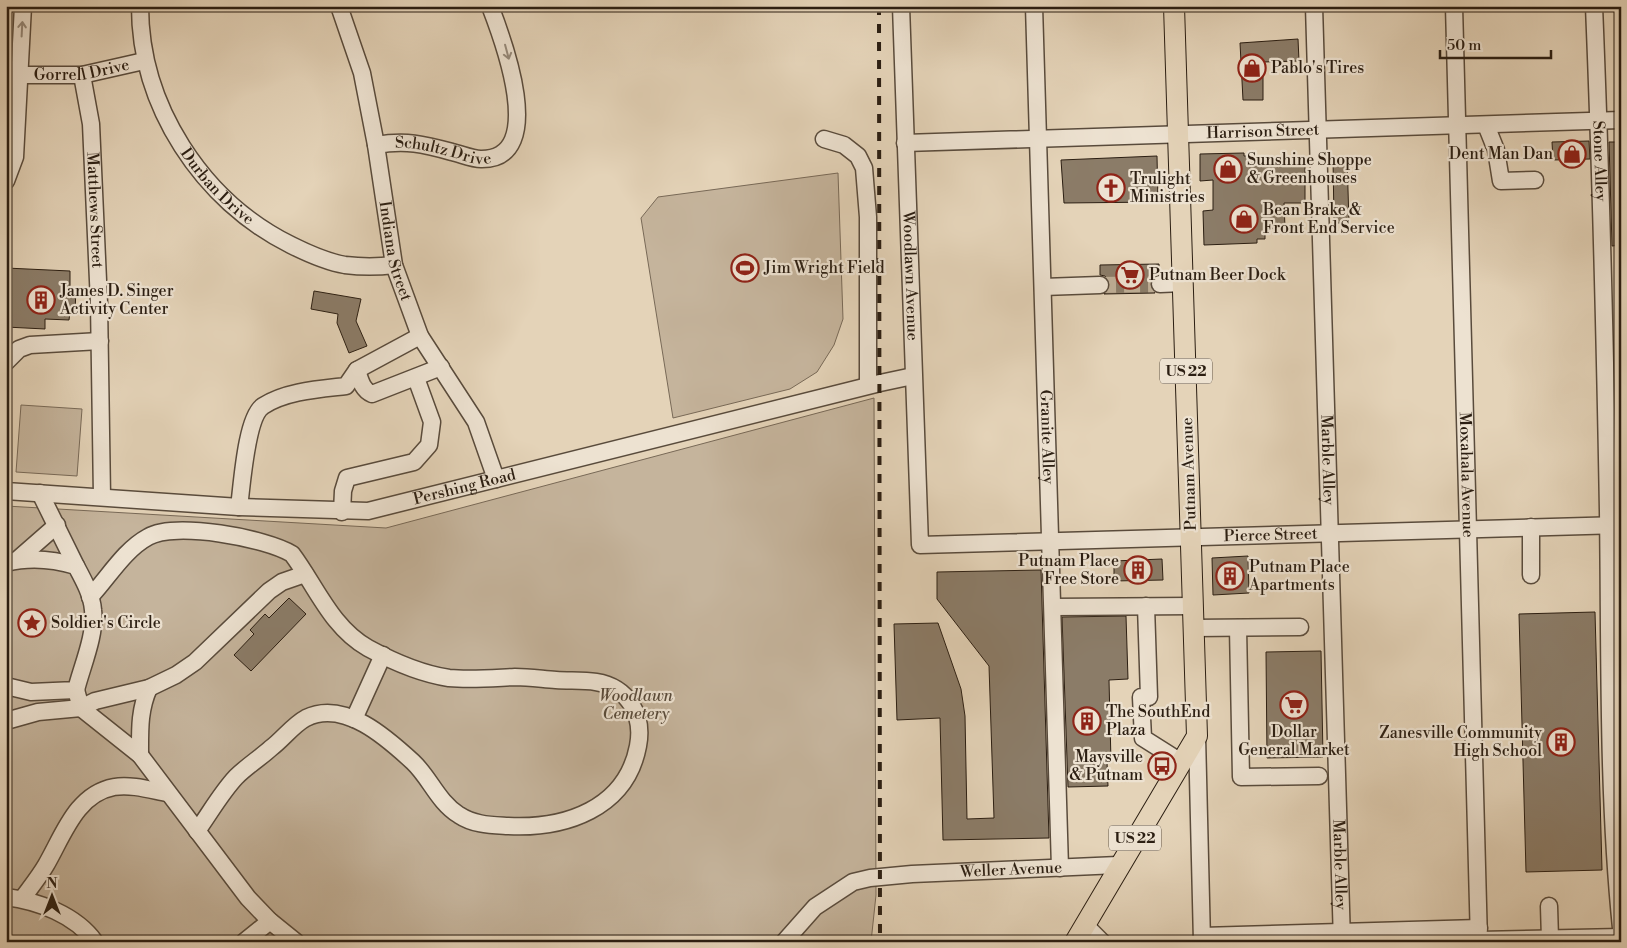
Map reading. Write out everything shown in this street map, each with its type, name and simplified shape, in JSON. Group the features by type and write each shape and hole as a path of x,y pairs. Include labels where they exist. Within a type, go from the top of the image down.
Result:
{"main road":[{"name":"Putnam Avenue","path":"1174,6 1197,736"},
{"name":"US 22","path":"1080,933 1118,865 1197,736"}],"street":[{"path":"6,180 15,157 23,6"},
{"name":"Durban Drive","path":"140,6 144,61 160,106 182,150 224,198 248,220 306,253 344,265 394,265"},
{"name":"Indiana Street","path":"339,6 362,73 376,145 394,265 420,336 476,422 496,479"},
{"name":"Schultz Drive","path":"376,145 400,141 422,144 480,159 491,158 503,152 511,144 515,134 516,121 512,69 490,6"},
{"name":"Woodlawn Avenue","path":"901,6 920,545"},
{"name":"Granite Alley","path":"1034,6 1060,868"},
{"name":"Marble Alley","path":"1314,6 1342,937"},
{"name":"Moxahala Avenue","path":"1454,6 1479,937"},
{"name":"Stone Alley","path":"1594,6 1614,526 1617,854 1621,928"},
{"name":"Gorrell Drive","path":"20,75 82,75 144,61"},
{"name":"Matthews Street","path":"82,75 91,124 100,341 102,497"},
{"name":"Harrison Street","path":"905,143 1621,120"},
{"path":"1486,125 1496,150 1502,181 1535,180"},
{"path":"824,139 844,145 858,156 864,168 868,217 868,386"},
{"path":"1160,284 1183,283"},
{"path":"1043,287 1100,285"},
{"path":"239,506 248,442 254,419 262,407 280,398 346,386 357,370 420,336"},
{"path":"6,362 19,349 30,345 100,341"},
{"path":"357,370 362,385 367,392 372,394 440,368"},
{"name":"Pershing Road","path":"6,491 342,512 368,511 913,376"},
{"path":"342,512 343,490 347,478 414,462 429,444 432,422 416,378"},
{"path":"40,493 76,566 94,610 92,626 76,690 81,708 140,755 248,898 270,921 296,942"},
{"path":"11,562 56,525"},
{"name":"Pierce Street","path":"920,545 1614,526"},
{"path":"1531,527 1531,575"},
{"path":"90,597 128,553 147,537 159,532 195,531 265,542 281,547 292,554 339,624 366,646 383,655 430,674 450,678 519,677 596,682 617,689 632,703 639,723 638,748 628,773 612,794 601,804 575,818 540,825 488,825 466,819 448,807 414,763 380,735 354,719 327,714 317,715 301,721 238,775 198,831"},
{"path":"11,562 58,560 76,566"},
{"path":"6,721 38,712 81,708 95,701 149,688 176,675 195,662 269,591 282,582 304,574"},
{"path":"1146,606 1149,697 1141,697 1142,738 1181,762"},
{"path":"1053,607 1193,606"},
{"path":"1194,628 1300,627"},
{"path":"1238,628 1241,777 1319,776"},
{"path":"354,719 383,655"},
{"path":"7,688 31,692 76,690"},
{"path":"140,755 141,716 143,702 149,688"},
{"name":"Putnam Avenue","path":"1197,736 1202,939"},
{"path":"95,942 90,935 72,920 48,907 14,898 45,866 74,814 87,799 100,791 115,787 167,793"},
{"name":"Weller Avenue","path":"784,942 815,907 854,882 870,878 904,874 1118,865"},
{"path":"1549,906 1550,938"},
{"path":"244,942 270,921"},
{"path":"1080,933 1102,942"},
{"path":"1202,939 1621,937"}],"green space":[{"name":"Jim Wright Field","path":"838,173 843,319 834,345 817,372 790,389 673,418 641,218 658,197"},
{"name":"Woodlawn Cemetery","path":"874,398 876,895 871,942 6,942 6,506 386,528"},
{"path":"21,405 82,409 77,476 16,472"}],"building":[{"name":"Pablo's Tires","path":"1298,39 1299,61 1263,62 1263,100 1243,100 1240,43"},
{"name":"Dent Man Dan","path":"1589,141 1590,159 1553,160 1552,142"},
{"path":"1609,142 1621,142 1621,245 1612,246"},
{"path":"1244,153 1244,156 1256,156 1256,160 1305,159 1305,203 1284,203 1285,228 1265,229 1265,239 1257,239 1257,243 1204,245 1203,211 1213,210 1213,180 1200,181 1200,154"},
{"name":"Trulight Ministries","path":"1157,156 1158,202 1064,203 1061,160"},
{"path":"1347,157 1349,223 1334,223 1333,158"},
{"name":"Putnam Beer Dock","path":"1159,264 1159,274 1154,276 1150,284 1155,293 1104,294 1109,290 1110,284 1105,276 1100,275 1100,265"},
{"name":"James D. Singer Activity Center","path":"6,268 70,271 70,287 76,288 75,312 70,312 69,320 45,319 45,329 6,327"},
{"path":"314,291 361,299 356,321 367,346 349,353 337,323 338,314 311,309"},
{"name":"Putnam Place Apartments","path":"1248,556 1249,593 1213,595 1212,558"},
{"name":"Putnam Place Free Store","path":"1162,559 1163,580 1114,581 1114,561"},
{"path":"1041,570 1049,838 943,840 940,718 897,720 894,624 938,623 961,689 965,716 967,819 994,818 989,666 937,599 937,572"},
{"path":"289,598 306,614 251,671 234,655 254,634 250,630 265,614 269,618"},
{"name":"Zanesville Community High School","path":"1595,612 1602,870 1526,872 1519,614"},
{"name":"The SouthEnd Plaza","path":"1126,616 1128,679 1109,680 1111,762 1107,762 1108,786 1068,787 1062,617"},
{"name":"Dollar General Market","path":"1321,651 1323,757 1267,758 1266,652"}],"tunnel":[{"path":"1100,285 1160,284"}],"railway":[{"path":"879,6 880,942"}],"place":[{"name":"Pablo's Tires","path":"1252,68"},
{"name":"Dent Man Dan","path":"1572,154"},
{"name":"Sunshine Shoppe & Greenhouses","path":"1228,169"},
{"name":"Trulight Ministries","path":"1111,188"},
{"name":"Bean Brake & Front End Service","path":"1244,219"},
{"name":"Jim Wright Field","path":"745,268"},
{"name":"Putnam Beer Dock","path":"1130,275"},
{"name":"James D. Singer Activity Center","path":"41,300"},
{"name":"Putnam Place Free Store","path":"1138,570"},
{"name":"Putnam Place Apartments","path":"1230,576"},
{"name":"Soldier's Circle","path":"32,623"},
{"name":"Dollar General Market","path":"1294,705"},
{"name":"The SouthEnd Plaza","path":"1087,721"},
{"name":"Zanesville Community High School","path":"1561,742"},
{"name":"Maysville & Putnam","path":"1162,766"}]}
